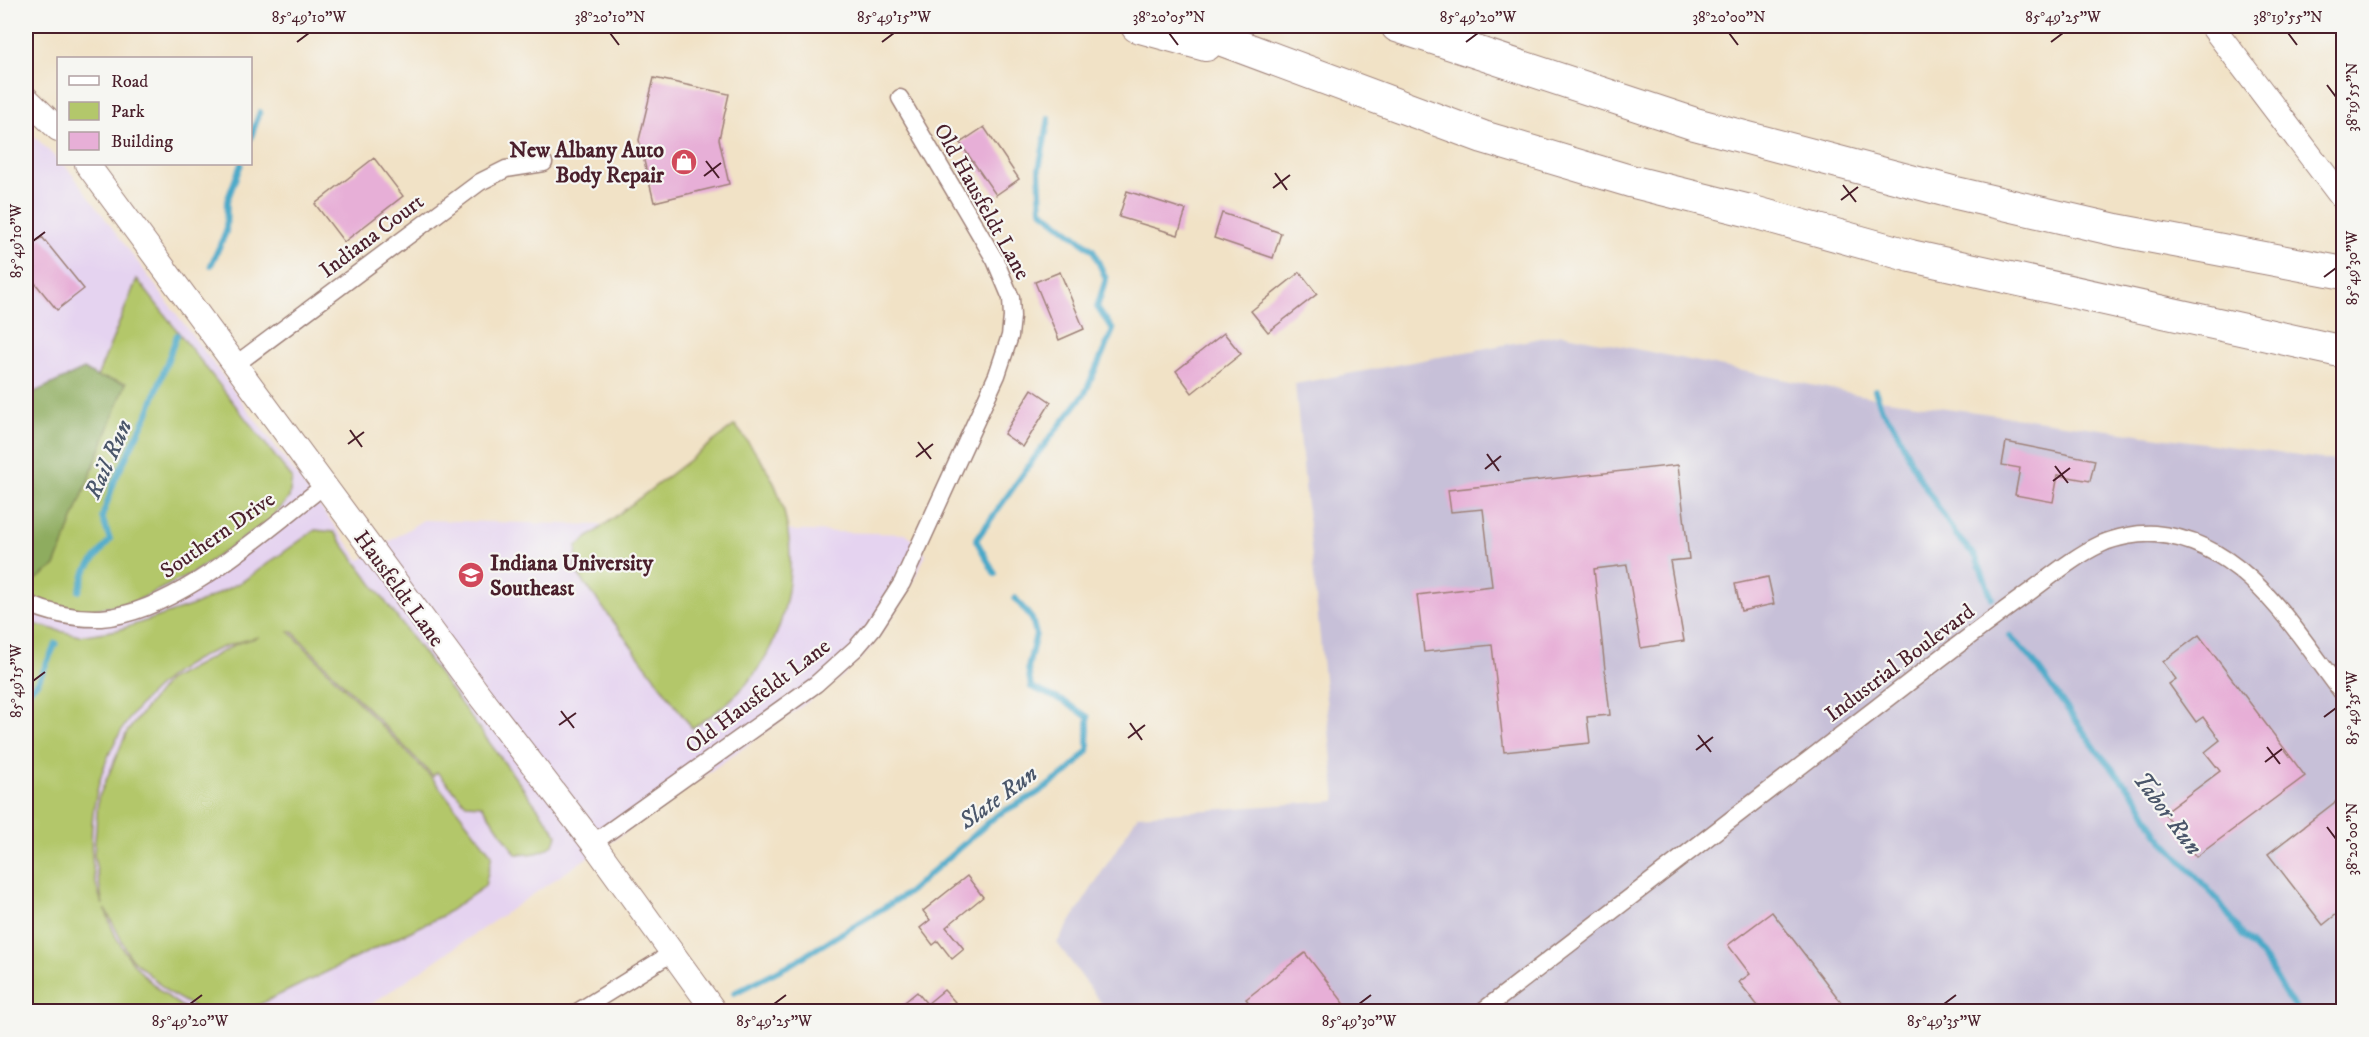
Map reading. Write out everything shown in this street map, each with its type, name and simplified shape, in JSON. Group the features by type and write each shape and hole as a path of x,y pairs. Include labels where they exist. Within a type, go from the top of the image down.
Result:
{"highway":[{"path":"1137,26 1346,87"},
{"path":"1185,26 1483,137 1630,181 1750,211 1911,256 2343,352"},
{"path":"1397,26 1695,124 1962,195 2116,230 2343,273"},
{"path":"1441,26 1555,79"}],"street":[{"path":"2212,26 2339,187"},
{"path":"26,98 57,128"},
{"name":"Old Hausfeldt Lane","path":"593,843 795,700 856,648 873,628 902,583 997,375 1010,336 1012,317 1011,298 1005,280 900,98"},
{"name":"Indiana Court","path":"235,365 480,182 506,169 544,163"},
{"name":"Hausfeldt Lane","path":"88,165 716,1011"},
{"name":"Southern Drive","path":"26,603 40,609 79,618 104,618 153,603 198,580 325,485"},
{"name":"Industrial Boulevard","path":"1481,1011 1961,642 2080,556 2103,543 2151,534 2174,536 2197,543 2217,553 2238,567 2272,601 2343,695"},
{"path":"577,1011 672,953"}],"shaded area":[{"name":"Indiana University Southeast","path":"26,128 57,159 57,165 64,165 69,170 360,560 423,520 907,534 926,554 888,624 869,650 845,674 628,830 361,1011 26,1011"},
{"path":"1562,334 1880,399 2343,462 2343,1011 1107,1011 1057,943 1138,815 1336,801 1295,384"}],"green space":[{"path":"137,279 292,478 289,498 270,520 191,574 134,602 80,612 26,597 26,574 37,579 125,383 97,377"},
{"path":"84,369 97,377 126,383 55,566 37,579 26,574 26,396"},
{"path":"735,425 765,467 779,495 786,520 790,573 780,625 770,649 756,672 728,702 692,728 575,570 577,546"},
{"path":"315,530 334,532 557,834 555,840 552,845 541,852 516,854 482,805 466,804 437,772 433,776 292,631 289,631 434,780 492,855 485,886 442,916 246,1011 201,1011 169,993 130,957 105,908 110,925 136,967 160,991 188,1011 26,1011 26,622 79,636 118,630 197,604 243,581","holes":["237,643 167,681 127,732 98,799 94,855 103,905 94,875 91,834 98,789 108,757 123,728 143,702 167,679 194,661"]}],"building":[{"name":"New Albany Auto Body Repair","path":"654,78 729,94 719,139 729,184 654,202 639,140"},
{"path":"984,127 1019,179 996,195 960,143"},
{"path":"374,158 403,196 344,242 315,204"},
{"path":"1127,191 1186,210 1178,235 1119,217"},
{"path":"1222,213 1281,233 1273,258 1214,238"},
{"path":"42,237 84,289 57,310 26,272 26,251"},
{"path":"1060,272 1084,329 1059,340 1035,282"},
{"path":"1300,272 1317,294 1268,332 1251,311"},
{"path":"1224,333 1241,354 1192,393 1176,371"},
{"path":"1032,389 1051,402 1023,447 1004,434"},
{"path":"2006,442 2095,460 2090,481 2058,475 2053,502 2015,495 2020,468 2002,465"},
{"path":"1678,465 1689,559 1670,561 1684,641 1641,648 1627,565 1594,569 1610,715 1587,717 1590,743 1504,752 1492,645 1424,652 1417,595 1492,586 1483,509 1451,512 1448,490"},
{"path":"1768,577 1774,604 1741,611 1735,584"},
{"path":"2199,635 2305,776 2196,857 2164,813 2220,771 2205,752 2220,740 2203,717 2196,722 2169,684 2176,679 2163,662"},
{"path":"2343,796 2343,909 2323,925 2268,854"},
{"path":"967,876 983,897 946,927 964,949 952,959 938,941 933,945 920,928 930,920 923,911"},
{"path":"1772,912 1848,1011 1762,1011 1739,982 1750,974 1728,945"},
{"path":"1305,953 1350,1011 1256,1011 1246,999"},
{"path":"944,990 955,1002 944,1011 894,1011 917,992 927,1004"}],"waterway":[{"name":"Tabor Run","path":"1868,26 1868,31"},
{"name":"Rail Run","path":"252,134 260,112"},
{"name":"Slate Run","path":"995,574 976,540 1035,457 1085,393 1113,330 1097,307 1106,279 1093,250 1041,210 1039,169 1049,118"},
{"name":"Rail Run","path":"211,265 226,232 227,201 241,165"},
{"name":"Rail Run","path":"79,591 86,570 110,540 102,517 115,480 149,411 177,335"},
{"name":"Tabor Run","path":"1875,390 1882,410 1894,425 1918,476 1956,535 1976,557 1992,598"},
{"name":"Slate Run","path":"734,993 791,964 908,893 997,815 1036,794 1069,771 1088,751 1088,717 1065,702 1031,687 1028,668 1036,634 1032,619 1015,598"},
{"name":"Tabor Run","path":"2009,636 2031,658 2098,752 2138,799 2158,835 2218,900 2242,935 2265,960 2287,997 2299,1012"},
{"name":"Rail Run","path":"26,693 38,682 56,643"}],"place":[{"name":"New Albany Auto Body Repair","path":"684,162"},
{"name":"Indiana University Southeast","path":"471,575"}]}
